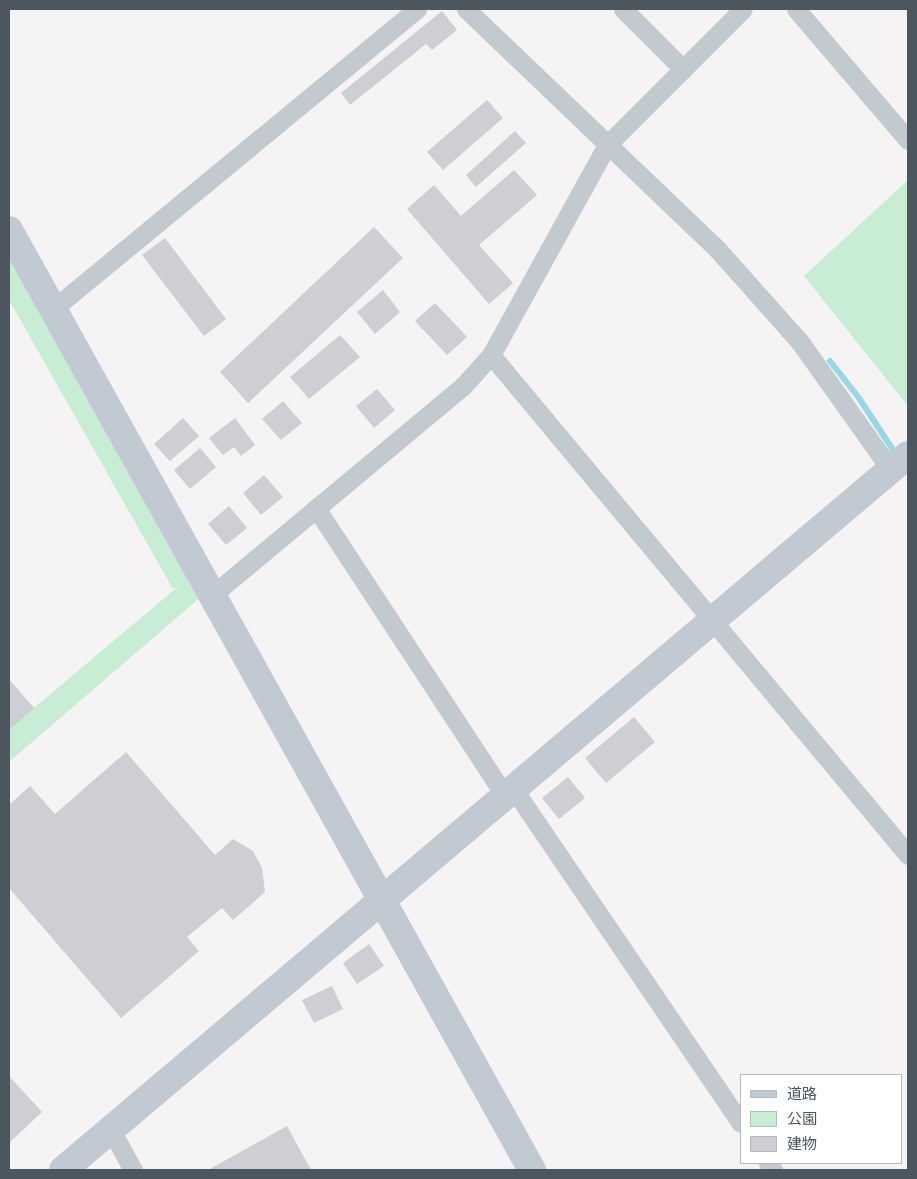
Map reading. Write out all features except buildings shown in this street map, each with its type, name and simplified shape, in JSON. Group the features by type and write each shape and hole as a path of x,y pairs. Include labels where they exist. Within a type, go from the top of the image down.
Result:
{"street":[{"path":"53,310 417,9"},
{"path":"63,1170 900,462 800,342 718,250 466,9"},
{"path":"623,9 683,69"},
{"path":"211,596 463,386 491,355 607,145 743,9"},
{"path":"796,9 908,140"},
{"path":"9,230 380,900 532,1170"},
{"path":"491,355 908,855"},
{"path":"316,508 509,792 740,1122"},
{"path":"111,1130 133,1170"}],"green space":[{"path":"908,180 908,406 804,276"},
{"path":"9,241 202,596 9,762 9,729 181,584 173,589 9,300"}],"waterway":[{"path":"830,361 859,398 897,456"}]}
